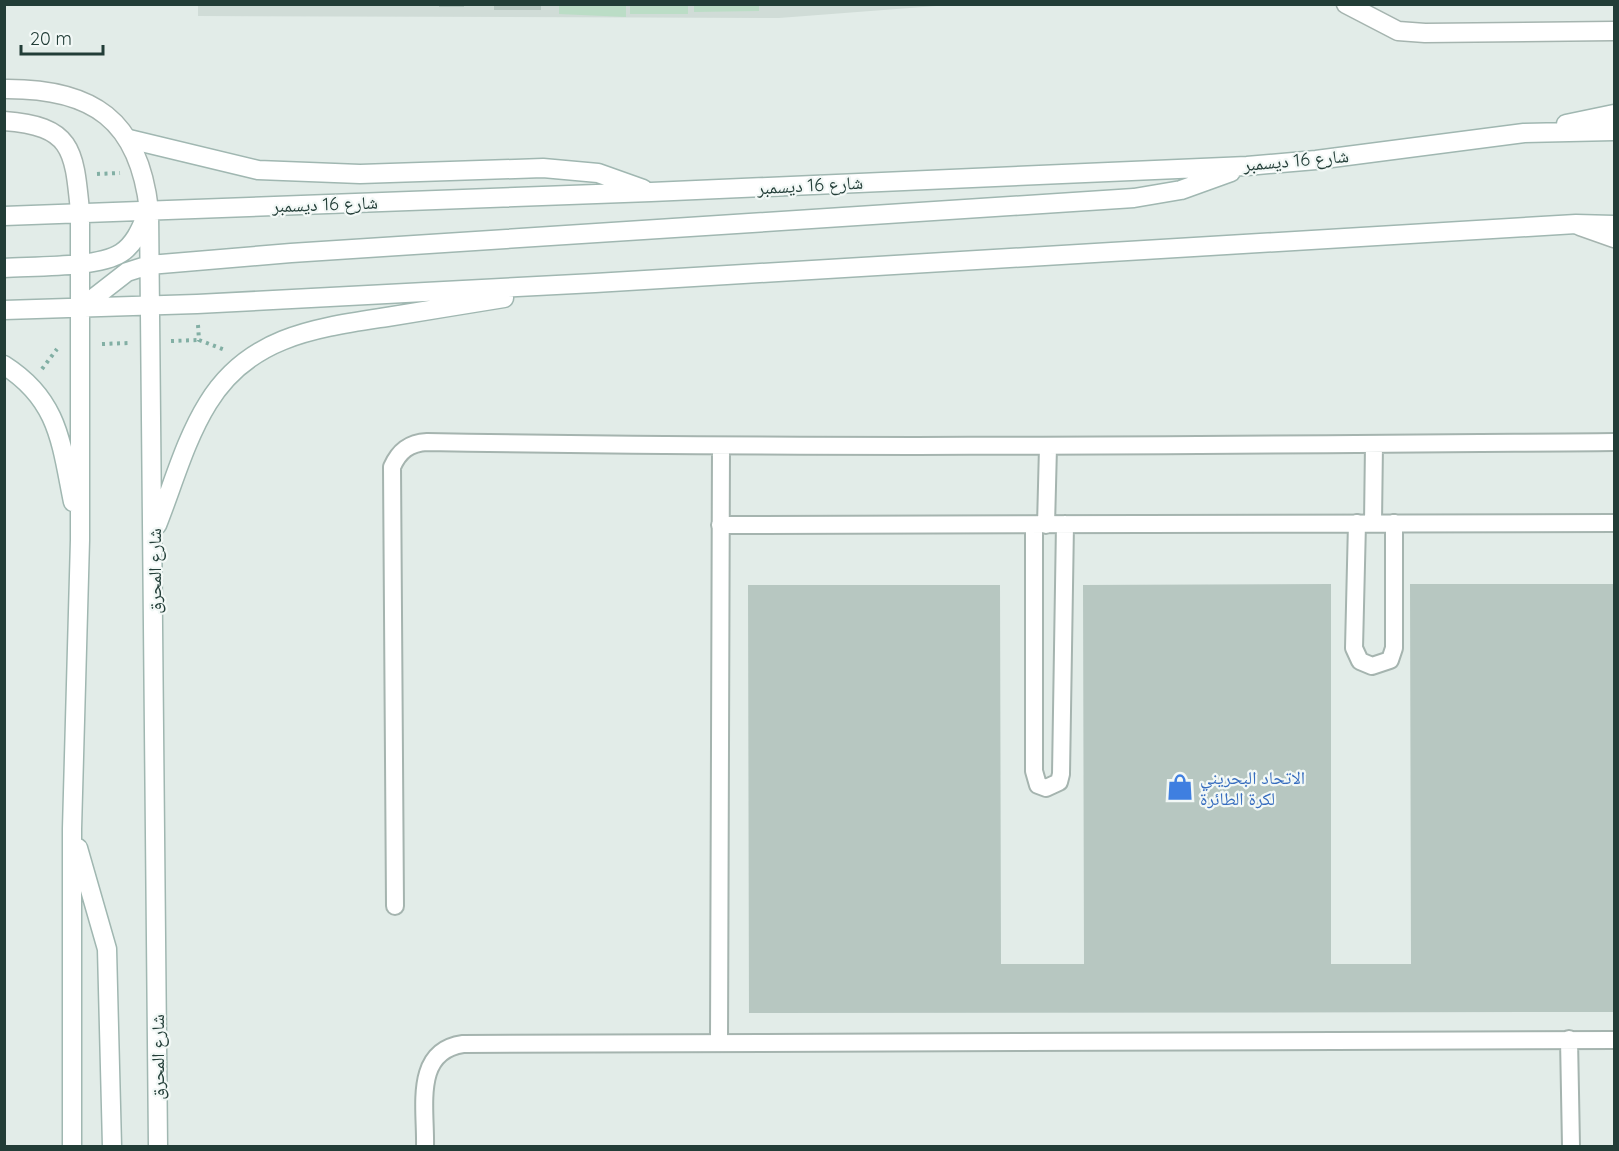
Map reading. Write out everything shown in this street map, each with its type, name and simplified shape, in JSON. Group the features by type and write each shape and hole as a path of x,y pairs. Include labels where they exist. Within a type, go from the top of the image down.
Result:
{"main road":[{"path":"1346,4 1398,31 1425,33 1614,31"},
{"name":"شارع المحرق","path":"4,89 38,91 85,102 102,112 129,139 142,172 149,210 148,306 153,535 158,1146"},
{"path":"1524,133 1614,114"},
{"path":"4,121 29,123 49,128 61,138 69,148 73,161 80,211 82,307 80,540 72,829 72,1146"},
{"name":"شارع 16 ديسمبر","path":"4,216 80,211 651,192 1247,166 1316,160 1524,133 1614,131"},
{"path":"129,139 258,170 360,174 543,168 598,173 651,192"},
{"path":"82,307 127,272 149,265 291,253 1134,198 1181,190 1247,166"},
{"path":"4,268 81,263 121,253 138,234 149,210"},
{"path":"1576,224 1614,238"},
{"path":"4,310 148,306 595,283 1576,224 1614,225"},
{"path":"153,535 194,429 208,401 226,379 248,359 278,341 310,329 595,283"},
{"path":"4,365 30,383 54,419 80,540"},
{"path":"72,829 107,949 112,1146"}],"lane":[{"path":"395,906 392,467 401,451 417,442 721,447 1048,447 1614,442"},
{"path":"1374,444 1353,648 1360,661 1372,666 1390,660 1394,648 1394,523"},
{"path":"718,1042 721,447"},
{"path":"1048,447 1040,525 1034,771 1038,785 1046,788 1054,787 1061,774 1065,524"},
{"path":"720,525 1614,524"},
{"path":"1569,1039 1571,1146"},
{"path":"425,1146 427,1074 431,1061 450,1045 718,1042 1614,1040"}],"shaded area":[{"path":"198,5 949,5 779,18 198,16"}],"green space":[{"path":"559,5 626,5 626,17 559,14"},
{"path":"630,5 688,5 688,14 630,14"},
{"path":"694,5 759,5 759,11 694,12"}],"building":[{"path":"439,4 464,4 464,7 439,7"},
{"path":"494,4 541,4 541,10 494,10"},
{"path":"1331,584 1331,964 1411,964 1410,584 1614,584 1614,1012 749,1013 748,585 1000,585 1001,964 1084,964 1083,585"}],"place":[{"name":"الاتحاد البحريني لكرة الطائرة","path":"1180,787"}]}
